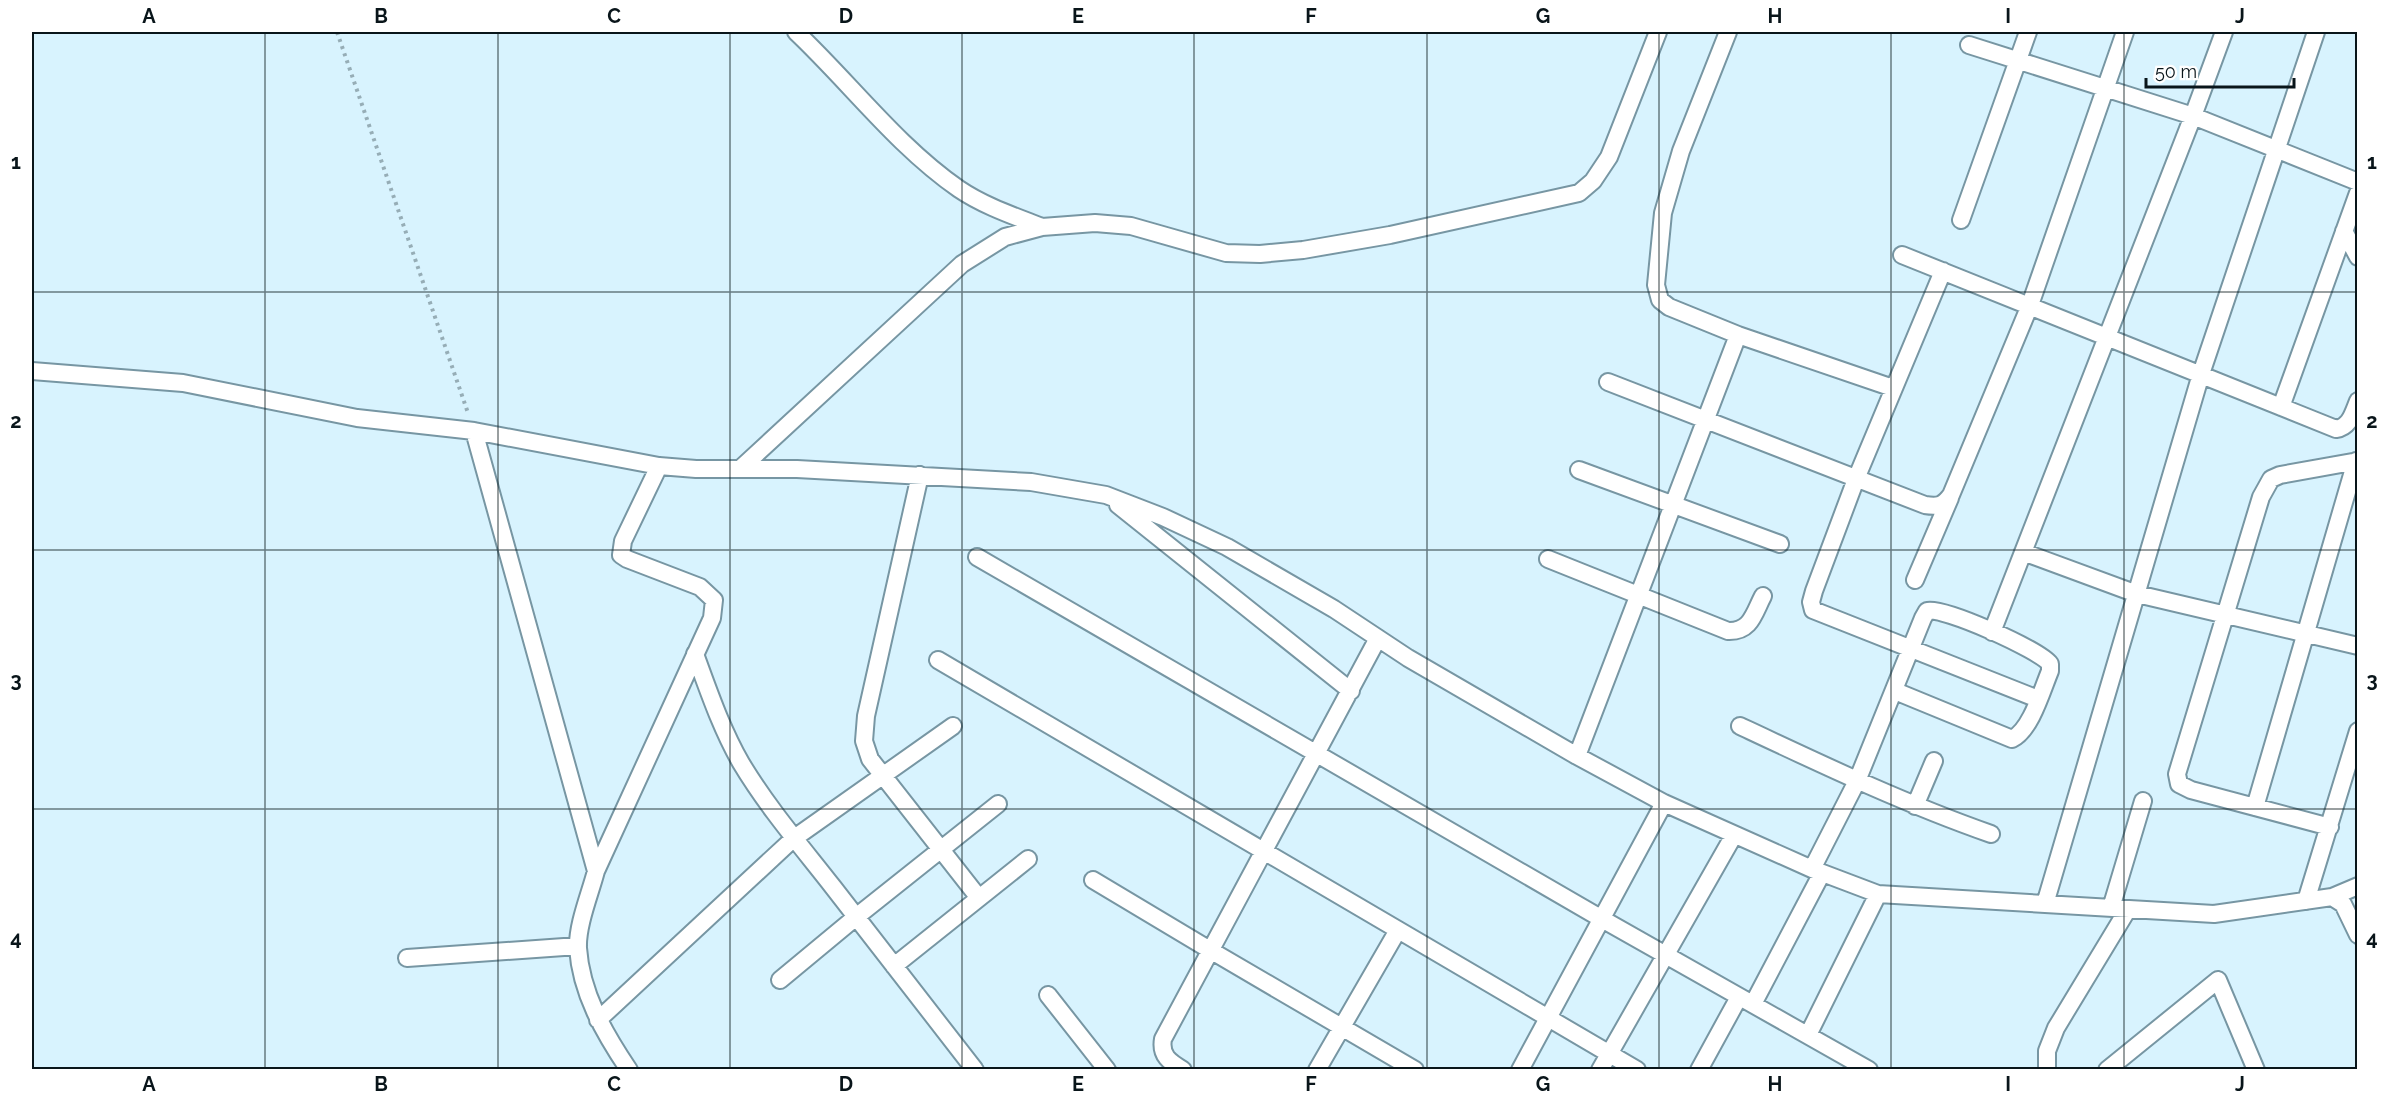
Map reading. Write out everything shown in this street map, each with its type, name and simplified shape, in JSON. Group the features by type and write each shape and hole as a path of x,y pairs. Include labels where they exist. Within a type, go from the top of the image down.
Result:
{"street":[{"path":"796,32 910,148 939,174 985,204 1042,227"},
{"path":"740,469 962,264 1005,237 1042,227 1095,223 1131,226 1226,253 1260,254 1303,250 1390,235 1579,193 1593,181 1609,157 1658,32"},
{"path":"1728,32 1671,181 1663,213 1656,285 1660,300 1669,307 1738,335 1893,388"},
{"path":"1961,220 2028,32"},
{"path":"1916,580 2030,305 2126,32"},
{"path":"1992,632 2224,32"},
{"path":"2045,904 2201,374 2316,32"},
{"path":"1969,45 2193,116 2358,182"},
{"path":"2281,407 2358,193"},
{"path":"2344,231 2358,256"},
{"path":"1902,255 2336,429 2348,424 2358,401"},
{"path":"1943,271 1856,479 1811,602 1813,610 2038,699"},
{"path":"1577,756 1738,335"},
{"path":"32,371 183,383 357,418 474,431 660,466 696,469 797,469 1031,482 1106,495 1163,517 1227,547 1577,756 1664,803 1817,871 1878,894 2214,914 2332,897 2357,885"},
{"path":"1608,382 1925,505 1937,507 1944,504 1951,495"},
{"path":"474,431 596,872"},
{"path":"2255,807 2357,461 2280,475 2271,479 2261,497 2227,616 2177,774 2179,784 2191,790 2330,828"},
{"path":"629,1070 598,1020 583,979 578,946 596,872 712,618 714,600 700,587 621,555 623,541 660,466"},
{"path":"1579,470 1780,544"},
{"path":"920,475 866,716 864,741 870,759 979,898"},
{"path":"1106,495 1351,691"},
{"path":"2023,552 2137,594 2358,646"},
{"path":"977,557 1602,920 1869,1070"},
{"path":"1548,559 1728,631 1738,631 1746,627 1763,596"},
{"path":"1699,1070 1746,1000 1817,871 1927,612 1932,610 1992,632 2039,654 2050,664 2050,671 2026,725 2020,735 2013,739 1895,691"},
{"path":"1183,1070 1164,1056 1163,1039 1378,638"},
{"path":"695,654 720,722 736,752 793,839 856,916 975,1070"},
{"path":"938,660 1637,1070"},
{"path":"598,1020 793,839 953,726"},
{"path":"1740,726 1915,806 1991,834"},
{"path":"2306,901 2355,752 2358,731"},
{"path":"1915,806 1935,761"},
{"path":"2047,1070 2047,1051 2056,1028 2119,908 2143,801"},
{"path":"1520,1070 1664,803"},
{"path":"780,980 856,916 998,804"},
{"path":"1600,1070 1734,835"},
{"path":"894,966 1028,859"},
{"path":"1093,880 1415,1070"},
{"path":"1808,1035 1878,894"},
{"path":"2332,897 2343,904 2358,935"},
{"path":"1317,1070 1398,930"},
{"path":"407,958 578,946"},
{"path":"2107,1070 2218,980 2253,1068"},
{"path":"1048,994 1107,1070"}],"path":[{"path":"337,32 474,431"}]}
